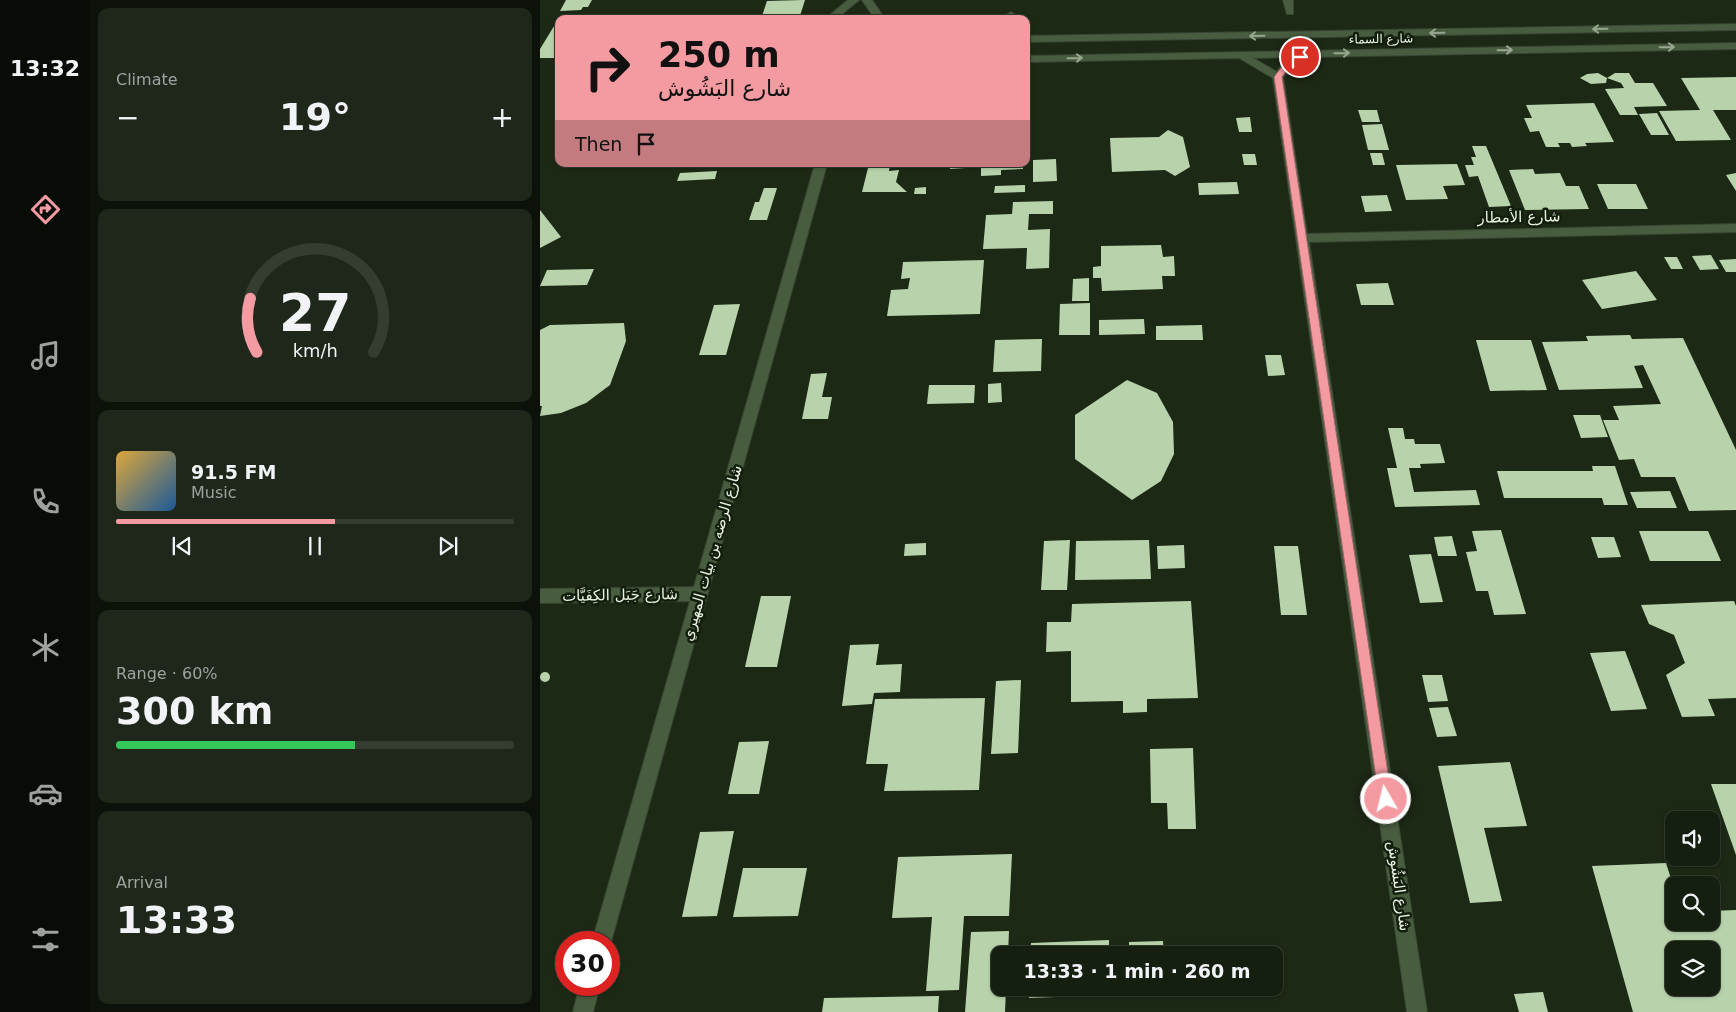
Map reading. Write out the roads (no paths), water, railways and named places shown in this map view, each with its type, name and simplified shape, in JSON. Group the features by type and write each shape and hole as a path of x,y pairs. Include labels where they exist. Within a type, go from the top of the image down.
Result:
{"street":[{"path":"835,15 854,0"},
{"path":"867,0 877,15"},
{"path":"1288,0 1290,12"},
{"name":"شارع السماء","path":"1030,39 1736,27"},
{"name":"شارع السماء","path":"1030,59 1736,46"},
{"path":"1239,54 1264,67 1278,77 1286,66 1308,53"},
{"name":"شارع البَشُوش","path":"1278,77 1418,1012"},
{"name":"شارع الرضه بن بيات المهيري","path":"605,931 820,167"},
{"name":"شارع الأمطار","path":"1302,238 1736,228"},
{"name":"شارع جَبَل الكِفَيَّات","path":"540,596 700,594"},
{"path":"583,1012 587,996"}]}
